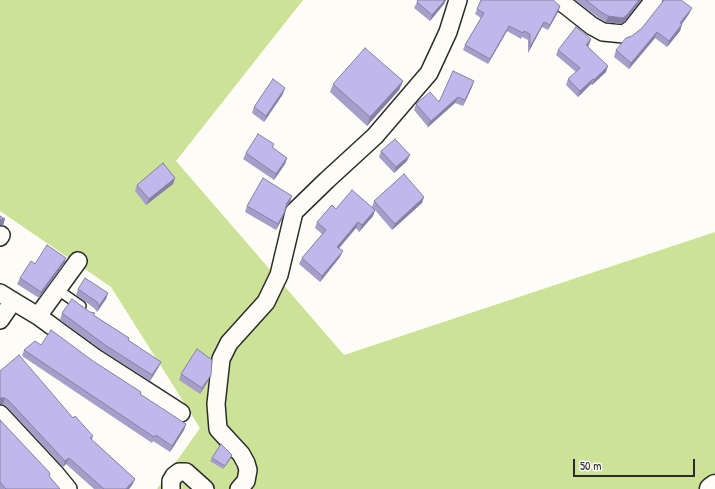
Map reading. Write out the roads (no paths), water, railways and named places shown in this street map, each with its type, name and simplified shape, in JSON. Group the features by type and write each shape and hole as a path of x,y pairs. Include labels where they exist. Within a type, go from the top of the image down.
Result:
{"highway":[{"path":"711,489 715,486"}],"street":[{"path":"240,489 246,481 248,470 246,463 241,454 218,429 216,404 221,359 230,343 266,302 279,275 294,212 375,136 429,73 448,32 458,0"},
{"path":"559,0 592,26 603,32 624,34 632,28 654,0"},
{"path":"38,316 78,261"},
{"path":"0,320 6,297 38,316 97,359 181,413"},
{"path":"0,414 68,489"},
{"path":"171,489 171,481 179,472 186,472 205,489"}],"lane":[{"path":"58,290 86,309"}]}
